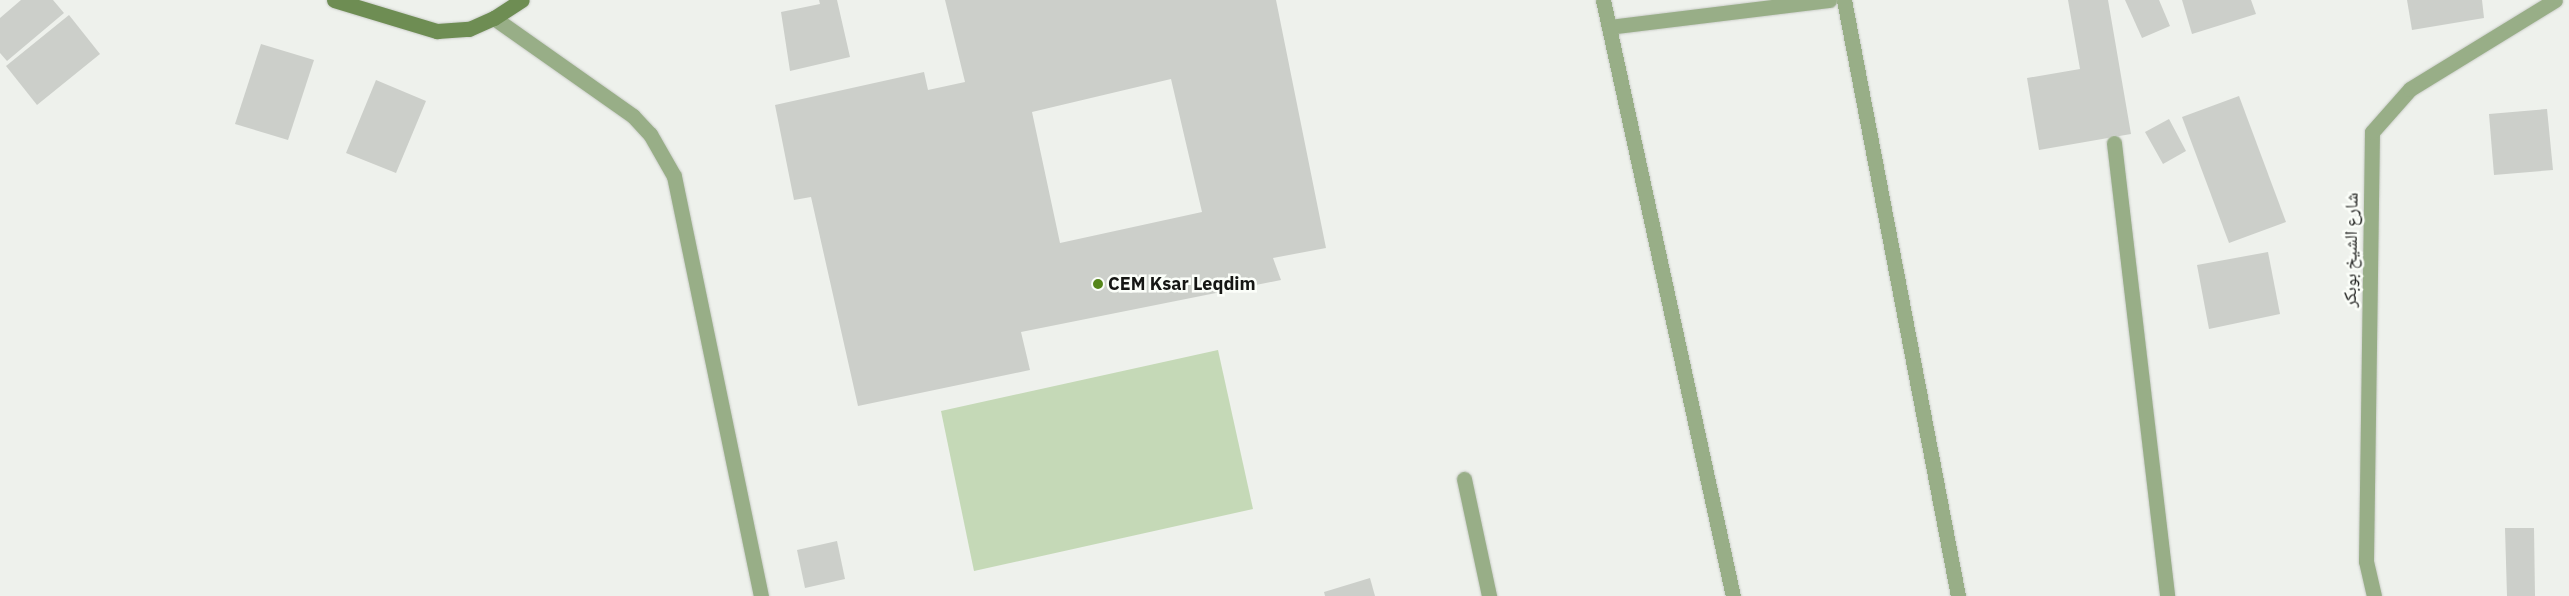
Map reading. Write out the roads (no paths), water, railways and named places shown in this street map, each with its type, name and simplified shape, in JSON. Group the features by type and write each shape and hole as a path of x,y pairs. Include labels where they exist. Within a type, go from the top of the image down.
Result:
{"street":[{"path":"334,0 437,31 469,29 494,18 522,0"},
{"path":"1603,0 1733,596"},
{"path":"1609,27 1827,0"},
{"path":"1844,0 1958,596"},
{"name":"شارع الشيخ بوبكر","path":"2374,596 2366,561 2372,132 2410,90 2555,0"},
{"path":"494,18 633,116 650,134 674,176 761,596"},
{"path":"2114,143 2167,596"},
{"path":"1464,478 1489,596"}],"place":[{"name":"CEM Ksar Leqdim","path":"1098,284"}]}
